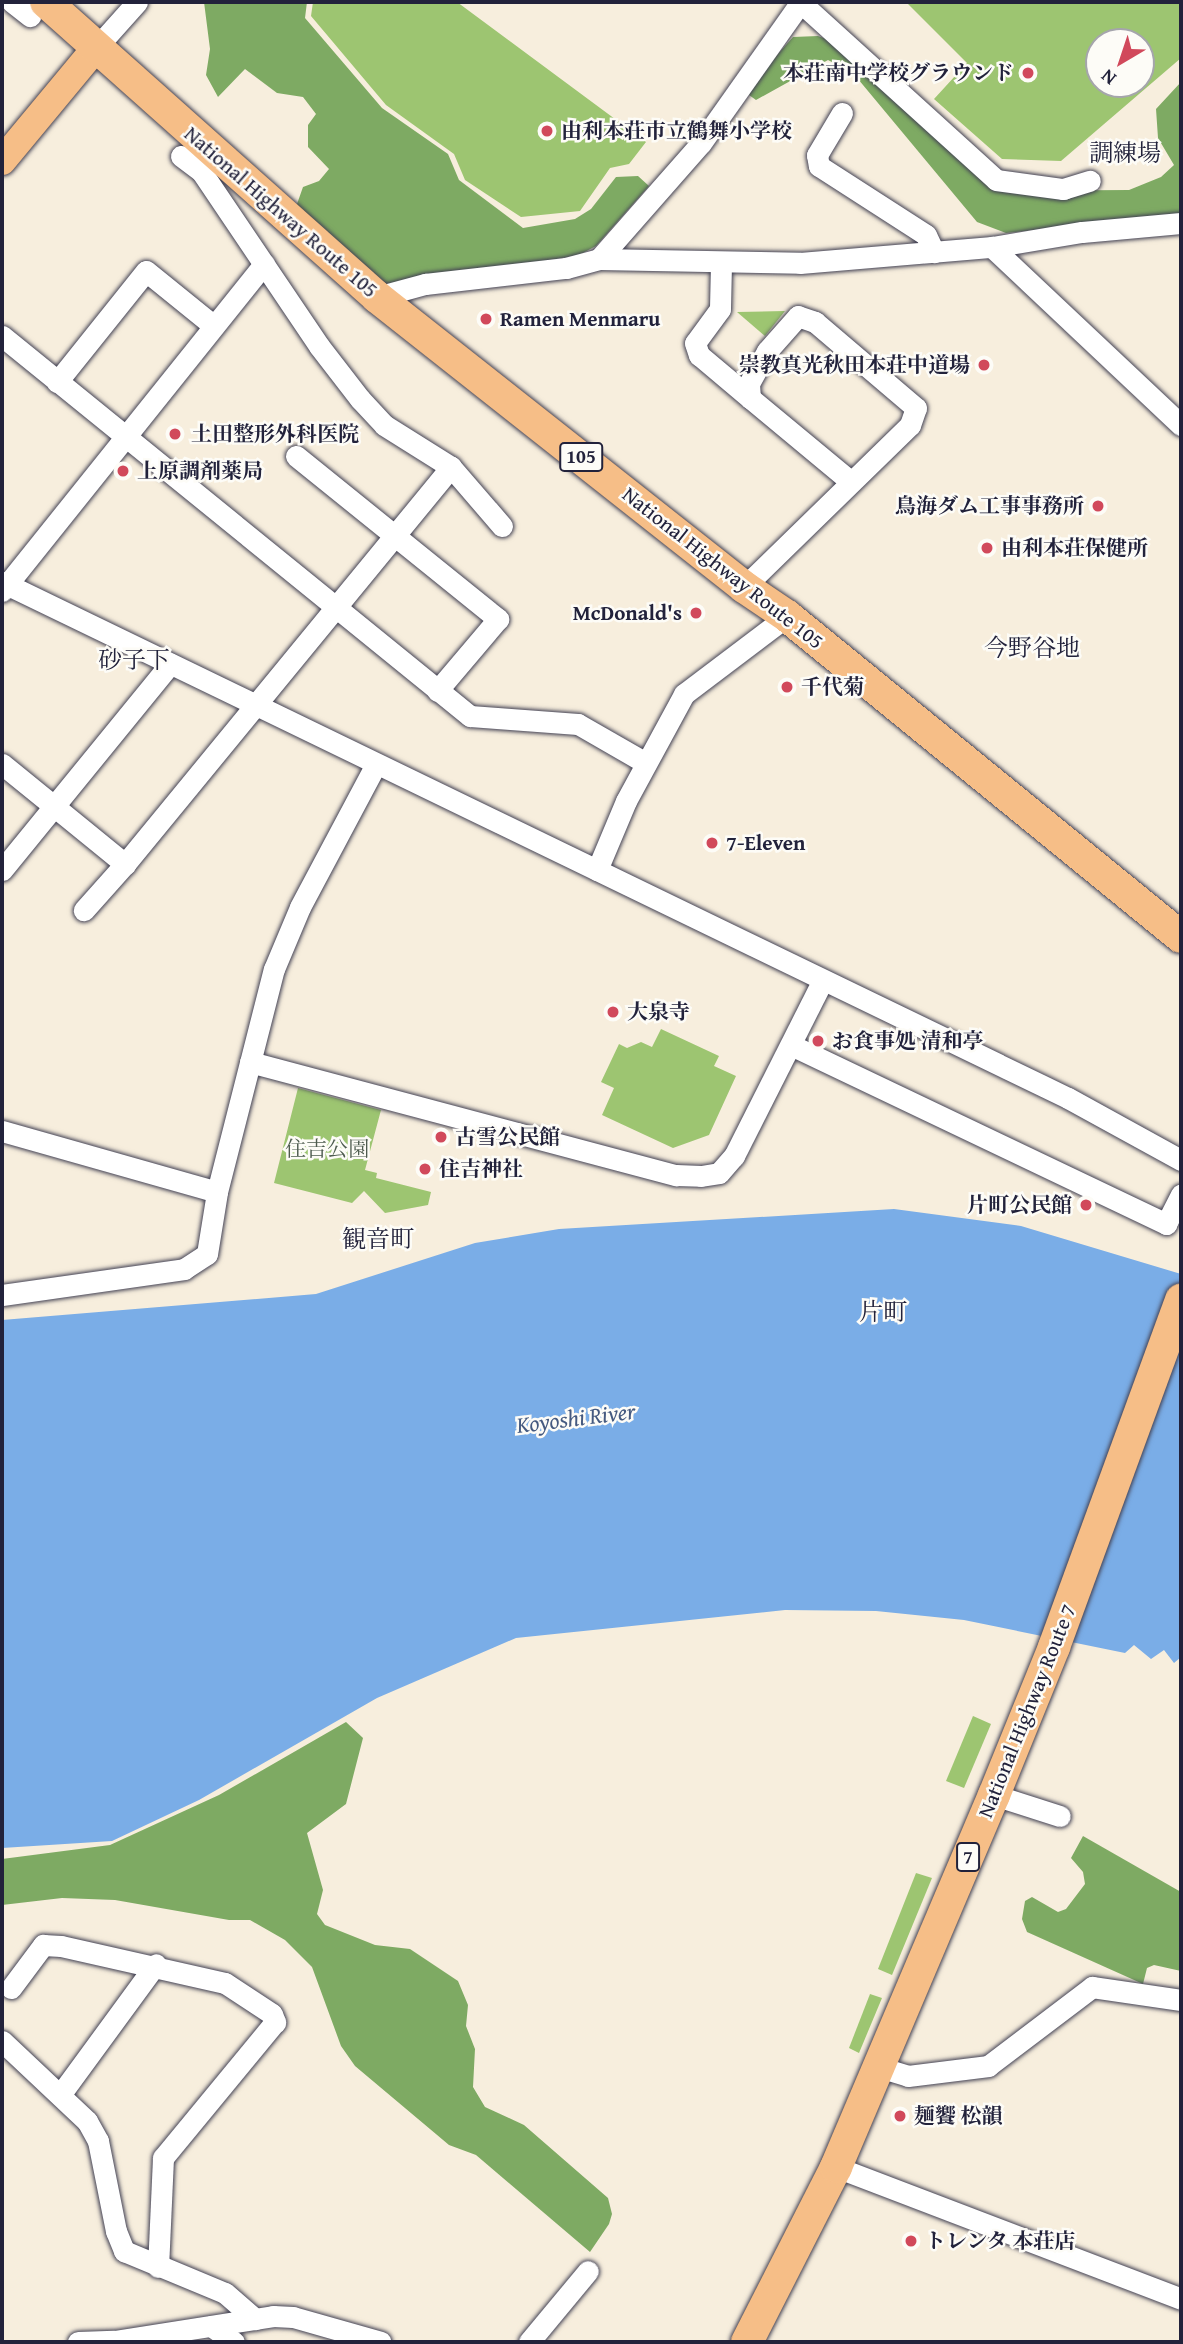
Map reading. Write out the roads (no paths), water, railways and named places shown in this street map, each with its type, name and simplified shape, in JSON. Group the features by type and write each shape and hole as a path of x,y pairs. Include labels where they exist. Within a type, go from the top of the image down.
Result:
{"highway":[{"name":"National Highway Route 105","path":"38,9 95,49 377,297 744,587 787,615 1181,937"},
{"name":"National Highway Route 7","path":"747,2342 836,2166 994,1795 1054,1647 1181,1300"}],"main road":[{"path":"2,161 95,49"}],"street":[{"path":"12,2 38,9"},
{"path":"95,49 137,2"},
{"path":"599,259 701,143 800,2 996,180 1063,189 1090,181"},
{"path":"842,113 817,155 819,166 926,234 934,252"},
{"path":"181,156 201,171 319,346 384,425 451,467 502,526"},
{"path":"377,297 425,284 566,268 599,259 721,264 934,252 992,247 1082,232 1181,223"},
{"path":"992,247 1181,425"},
{"path":"264,264 4,586 1068,1098 1181,1160"},
{"path":"721,264 720,309 695,343 699,355 851,482"},
{"path":"57,382 146,271 214,326"},
{"path":"744,587 909,425 916,408 815,321 798,316 767,351 749,384 750,398"},
{"path":"2,336 470,716 578,724 646,763"},
{"path":"296,456 498,619 437,691"},
{"path":"84,910 256,708 451,467"},
{"path":"597,870 646,763 684,694 787,615"},
{"path":"2,870 170,664"},
{"path":"2,764 125,864"},
{"path":"2,1295 184,1269 207,1254 218,1192 274,969 300,907 376,764"},
{"path":"250,1062 676,1175 701,1176 719,1172 734,1156 823,980"},
{"path":"791,1045 1166,1224 1181,1195"},
{"path":"2,1131 218,1192"},
{"path":"994,1795 1060,1816"},
{"path":"5,1991 43,1945 156,1964 225,1983 272,2014 275,2022 163,2158 158,2267"},
{"path":"60,2095 156,1964"},
{"path":"879,2067 908,2076 988,2066 1092,1987 1181,2000"},
{"path":"2,2041 87,2121 99,2141 116,2231 124,2250 158,2267 225,2293 255,2319"},
{"path":"836,2166 1181,2299"},
{"path":"529,2342 588,2271"},
{"path":"78,2342 255,2319 293,2317 381,2342"},
{"path":"211,2326 234,2342"}],"water":[{"name":"Koyoshi River","path":"894,1209 1021,1226 1181,1274 1181,1657 1174,1663 1164,1650 1151,1659 1134,1645 1125,1653 964,1620 876,1611 785,1610 516,1638 377,1698 199,1800 112,1841 2,1848 2,1320 316,1294 475,1243 559,1229"}],"place":[{"name":"本荘南中学校グラウンド","path":"1028,73"},
{"name":"由利本荘市立鶴舞小学校","path":"547,131"},
{"name":"Ramen Menmaru","path":"486,319"},
{"name":"崇教真光秋田本荘中道場","path":"984,365"},
{"name":"土田整形外科医院","path":"175,434"},
{"name":"上原調剤薬局","path":"123,471"},
{"name":"鳥海ダム工事事務所","path":"1098,506"},
{"name":"由利本荘保健所","path":"987,548"},
{"name":"McDonald's","path":"696,613"},
{"name":"千代菊","path":"787,687"},
{"name":"7-Eleven","path":"712,843"},
{"name":"大泉寺","path":"613,1012"},
{"name":"お食事処 清和亭","path":"818,1041"},
{"name":"古雪公民館","path":"441,1137"},
{"name":"住吉神社","path":"425,1169"},
{"name":"片町公民館","path":"1086,1205"},
{"name":"麺饗 松韻","path":"900,2116"},
{"name":"トレンタ 本荘店","path":"911,2241"}],"district":[{"name":"調練場","path":"1125,153"},
{"name":"今野谷地","path":"1032,648"},
{"name":"砂子下","path":"134,660"},
{"name":"観音町","path":"378,1239"},
{"name":"片町","path":"883,1312"}],"park label":[{"name":"住吉公園","path":"327,1149"}]}
